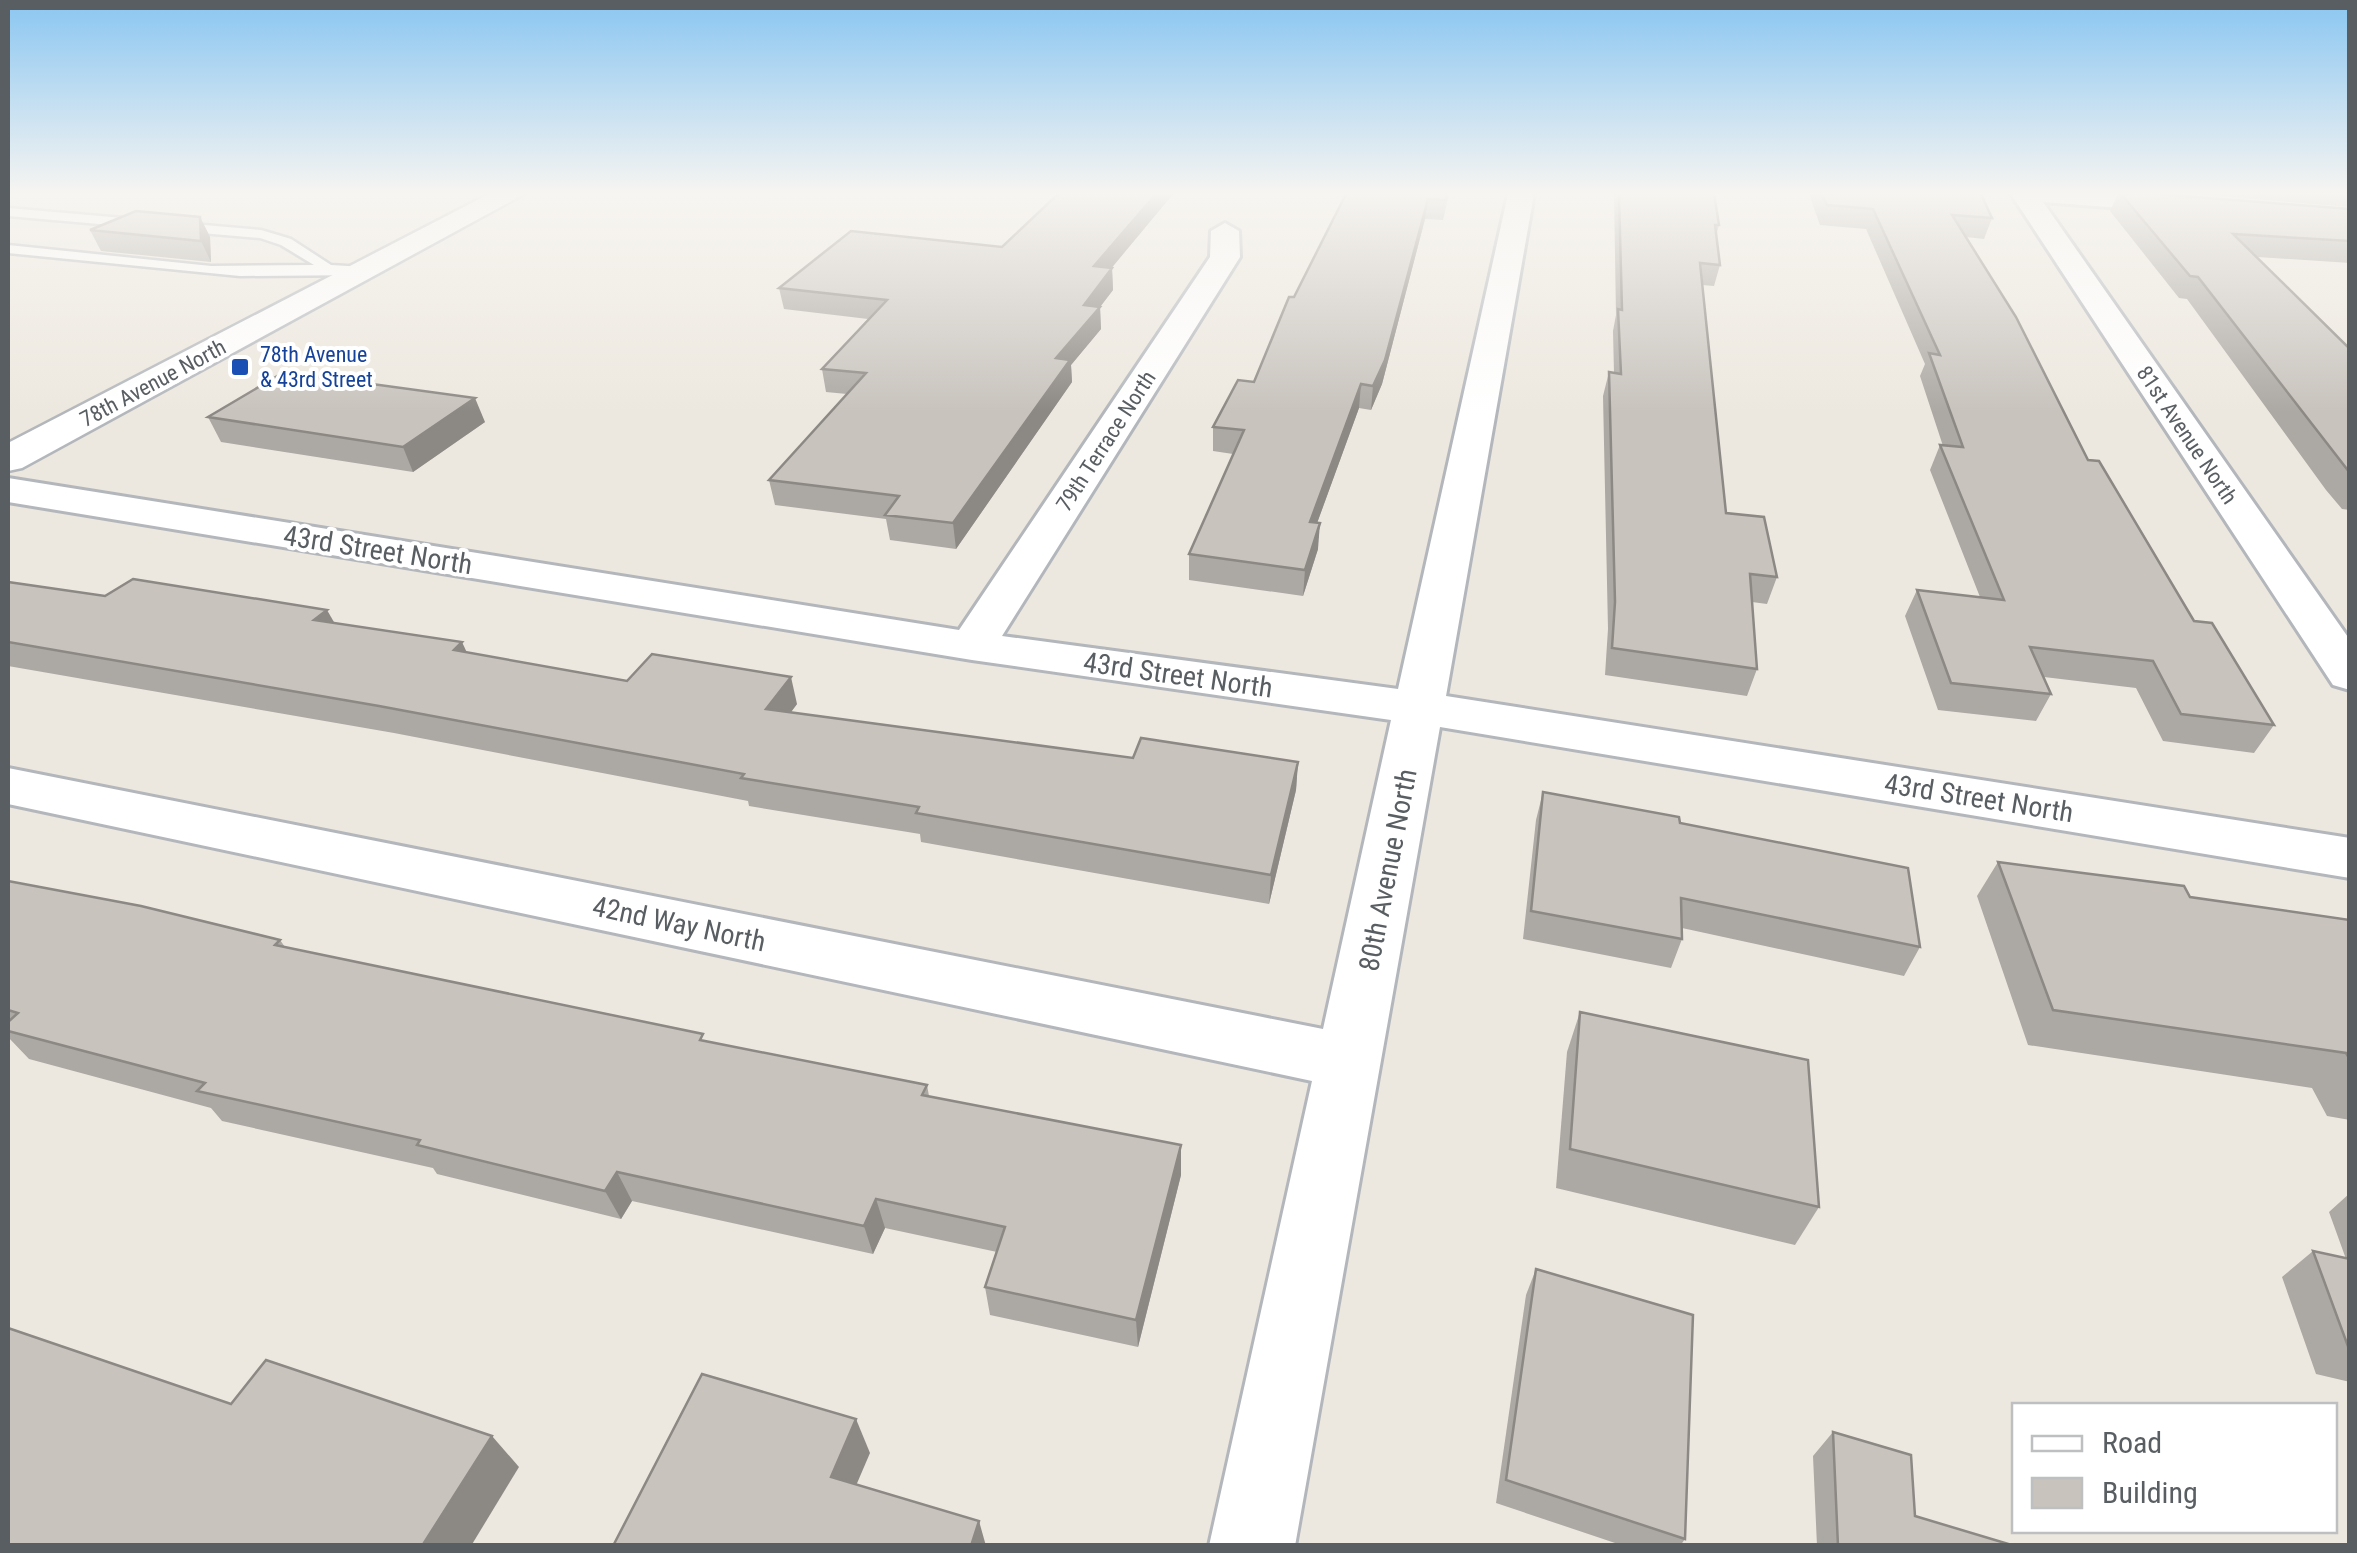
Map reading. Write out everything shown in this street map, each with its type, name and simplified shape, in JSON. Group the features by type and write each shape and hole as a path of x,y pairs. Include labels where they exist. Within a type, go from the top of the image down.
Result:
{"street":[{"name":"78th Avenue North","path":"8,460 373,266"},
{"name":"79th Terrace North","path":"972,646 1220,266"},
{"name":"80th Avenue North","path":"1252,1546 1507,266"},
{"name":"81st Avenue North","path":"2073,266 2350,675"},
{"name":"43rd Street North","path":"8,490 972,646 1420,708 2350,858"},
{"name":"42nd Way North","path":"8,786 1351,1062"}],"lane":[{"path":"176,266 258,272 320,266"},
{"path":"329,266 364,271"}],"building":[{"path":"806,266 1112,268 1084,305 1100,307 1056,358 1070,360 953,523 885,515 899,496 769,480 866,373 822,369 887,300 779,288"},
{"path":"1309,266 1410,266 1385,360 1373,386 1361,384 1310,522 1320,523 1305,570 1189,554 1244,430 1213,427 1238,380 1254,382 1289,297 1294,297"},
{"path":"1621,266 1700,266 1726,513 1764,517 1777,577 1750,574 1757,669 1612,648 1615,602 1609,372 1621,374 1618,309 1622,310"},
{"path":"1899,266 1984,266 2016,317 2088,460 2099,461 2194,621 2212,623 2274,725 2181,714 2153,661 2030,647 2051,694 1951,683 1917,590 2004,600 1940,445 1963,447 1929,353 1940,355"},
{"path":"2182,266 2266,266 2350,349 2350,473 2198,277 2190,276"},
{"path":"284,372 475,398 403,447 208,417"},
{"path":"133,579 327,610 314,620 462,642 454,650 627,681 652,654 791,677 766,709 1133,758 1141,738 1298,762 1271,875 916,813 919,807 741,778 744,774 379,706 8,642 8,582 105,596"},
{"path":"1543,792 1679,817 1680,823 1908,868 1920,947 1681,898 1682,939 1531,911"},
{"path":"1998,862 2184,886 2190,897 2350,920 2350,1060 2346,1053 2053,1010"},
{"path":"8,881 141,906 280,940 275,945 703,1034 700,1040 927,1085 922,1095 1181,1145 1136,1320 985,1287 1005,1227 876,1199 864,1226 617,1172 605,1191 417,1145 420,1140 197,1091 205,1083 8,1031 8,1022 18,1013 8,1010"},
{"path":"1580,1012 1808,1060 1819,1207 1570,1149"},
{"path":"2313,1251 2350,1259 2350,1350 2349,1349"},
{"path":"1536,1269 1693,1315 1685,1539 1506,1480"},
{"path":"8,1328 231,1404 266,1360 492,1436 422,1546 8,1546"},
{"path":"702,1374 856,1419 831,1477 979,1521 971,1546 613,1546"},
{"path":"1833,1432 1911,1455 1915,1516 2015,1546 1838,1546"}],"place":[{"name":"78th Avenue & 43rd Street","path":"240,367"}]}
